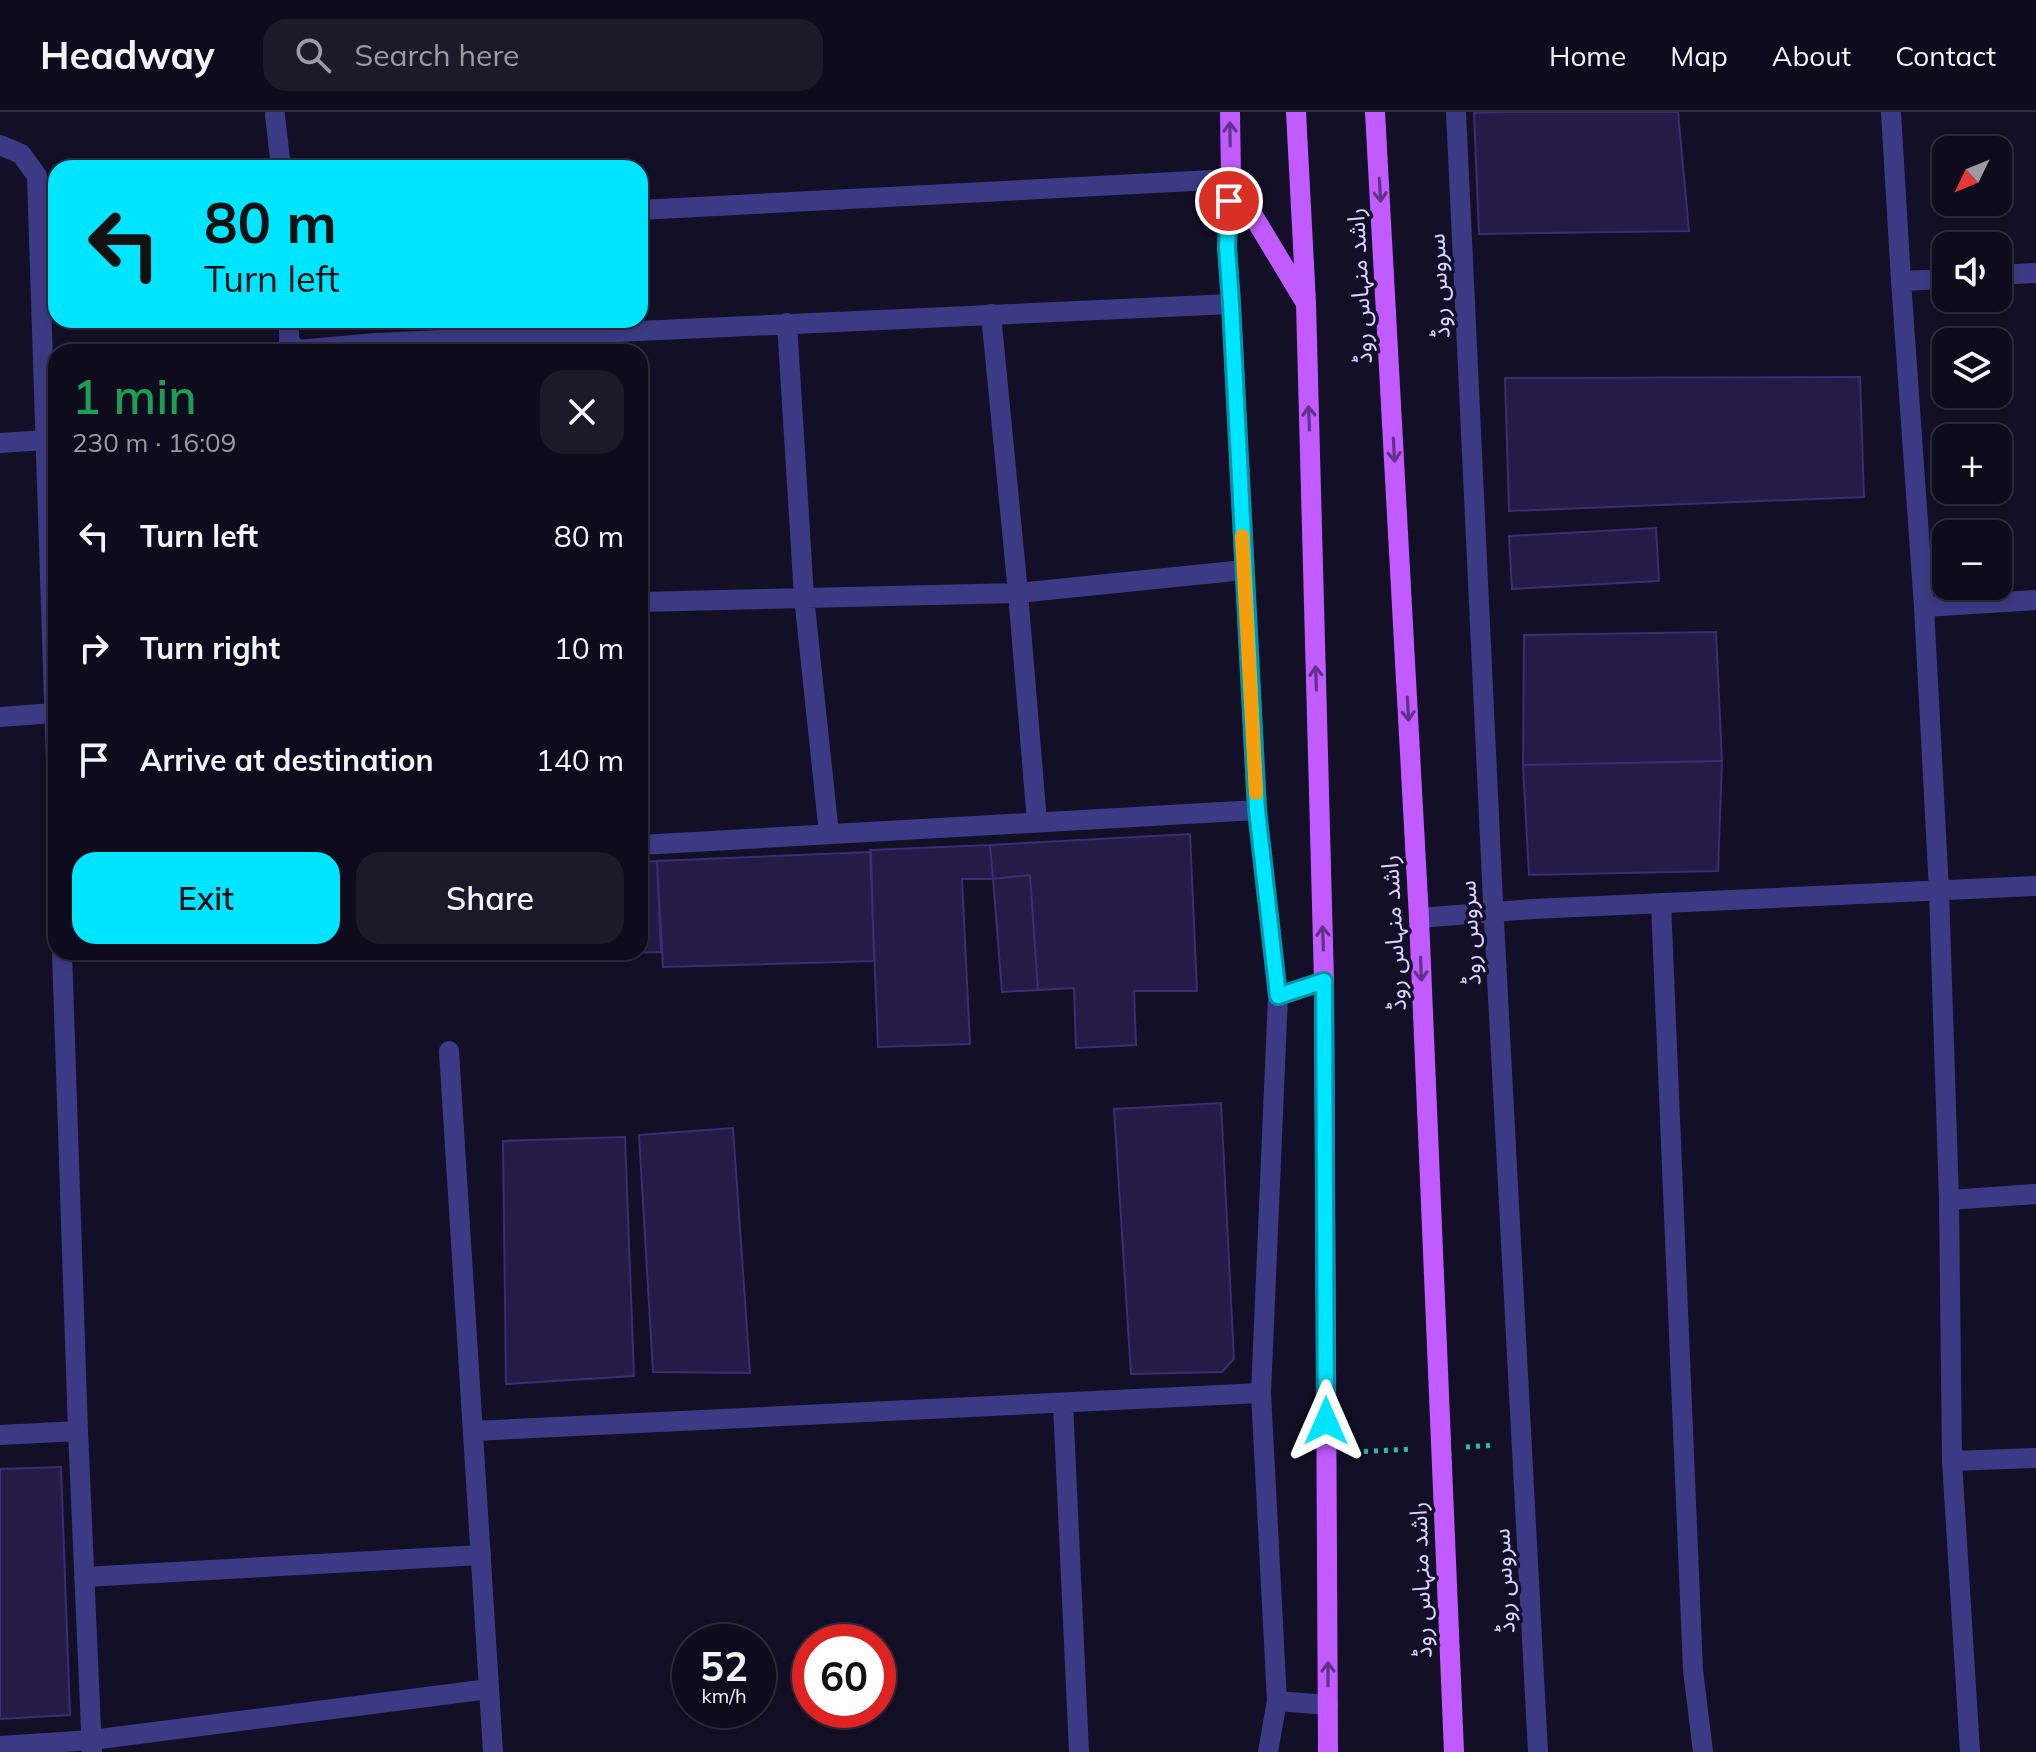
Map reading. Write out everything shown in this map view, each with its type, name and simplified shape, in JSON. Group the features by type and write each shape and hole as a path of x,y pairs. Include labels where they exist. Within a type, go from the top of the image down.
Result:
{"main road":[{"path":"1230,112 1231,179 1306,303"},
{"path":"1296,112 1306,303 1324,981 1328,1752"},
{"name":"راشد منہاس روڈ","path":"1375,112 1419,918 1454,1752"}],"street":[{"name":"سروس روڈ","path":"1456,112 1538,1752"},
{"path":"1891,112 1924,607 1939,890 1949,1200 1952,1461 1970,1752"},
{"path":"275,115 280,160"},
{"path":"0,145 21,154 37,176 48,531"},
{"path":"648,210 1231,179 1227,247 1257,810 1278,996 1261,1393 1277,1701 1268,1752"},
{"path":"2012,274 2036,273"},
{"path":"1901,281 1932,280"},
{"path":"530,344 787,323 1231,304"},
{"path":"991,314 1037,822"},
{"path":"787,323 804,597 829,834"},
{"path":"0,443 45,440"},
{"path":"648,602 1018,593 1244,570"},
{"path":"1924,607 2036,600"},
{"path":"0,717 48,713"},
{"path":"648,845 1257,810"},
{"path":"1419,918 1494,911 2036,886"},
{"path":"1661,903 1693,1670 1703,1752"},
{"path":"62,960 92,1746"},
{"path":"1278,996 1324,981"},
{"path":"449,1051 493,1752"},
{"path":"1949,1200 2036,1194"},
{"path":"473,1431 1261,1393"},
{"path":"1063,1403 1079,1752"},
{"path":"0,1435 78,1431"},
{"path":"1952,1461 2036,1458"},
{"path":"84,1577 481,1555"},
{"path":"0,1746 92,1746 489,1689"},
{"path":"1277,1701 1328,1705"}],"path":[{"path":"1451,1447 1497,1445"},
{"path":"1344,1452 1421,1449"}],"building":[{"path":"1678,112 1689,231 1479,234 1474,113"},
{"path":"1860,377 1864,497 1509,511 1505,378"},
{"path":"1656,528 1659,581 1512,589 1509,536"},
{"path":"1716,632 1722,761 1523,765 1524,635"},
{"path":"1722,761 1718,871 1529,875 1523,765"},
{"path":"1190,834 1197,991 1134,991 1136,1045 1076,1048 1074,988 1038,990 1030,875 993,879 990,845"},
{"path":"990,845 993,879 962,879 970,1044 878,1047 870,850"},
{"path":"871,852 874,961 663,967 657,861"},
{"path":"657,861 661,952 648,952 648,862"},
{"path":"1030,875 1038,990 1002,992 993,879"},
{"path":"1221,1103 1234,1359 1222,1372 1131,1374 1114,1109"},
{"path":"733,1128 750,1373 653,1372 639,1135"},
{"path":"625,1137 634,1376 506,1384 503,1141"},
{"path":"61,1467 70,1715 0,1719 0,1469"}],"slow traffic":[{"path":"1242,536 1256,793"}],"route":[{"path":"1229,201 1227,247 1257,810 1278,996 1324,981 1326,1421"}]}
